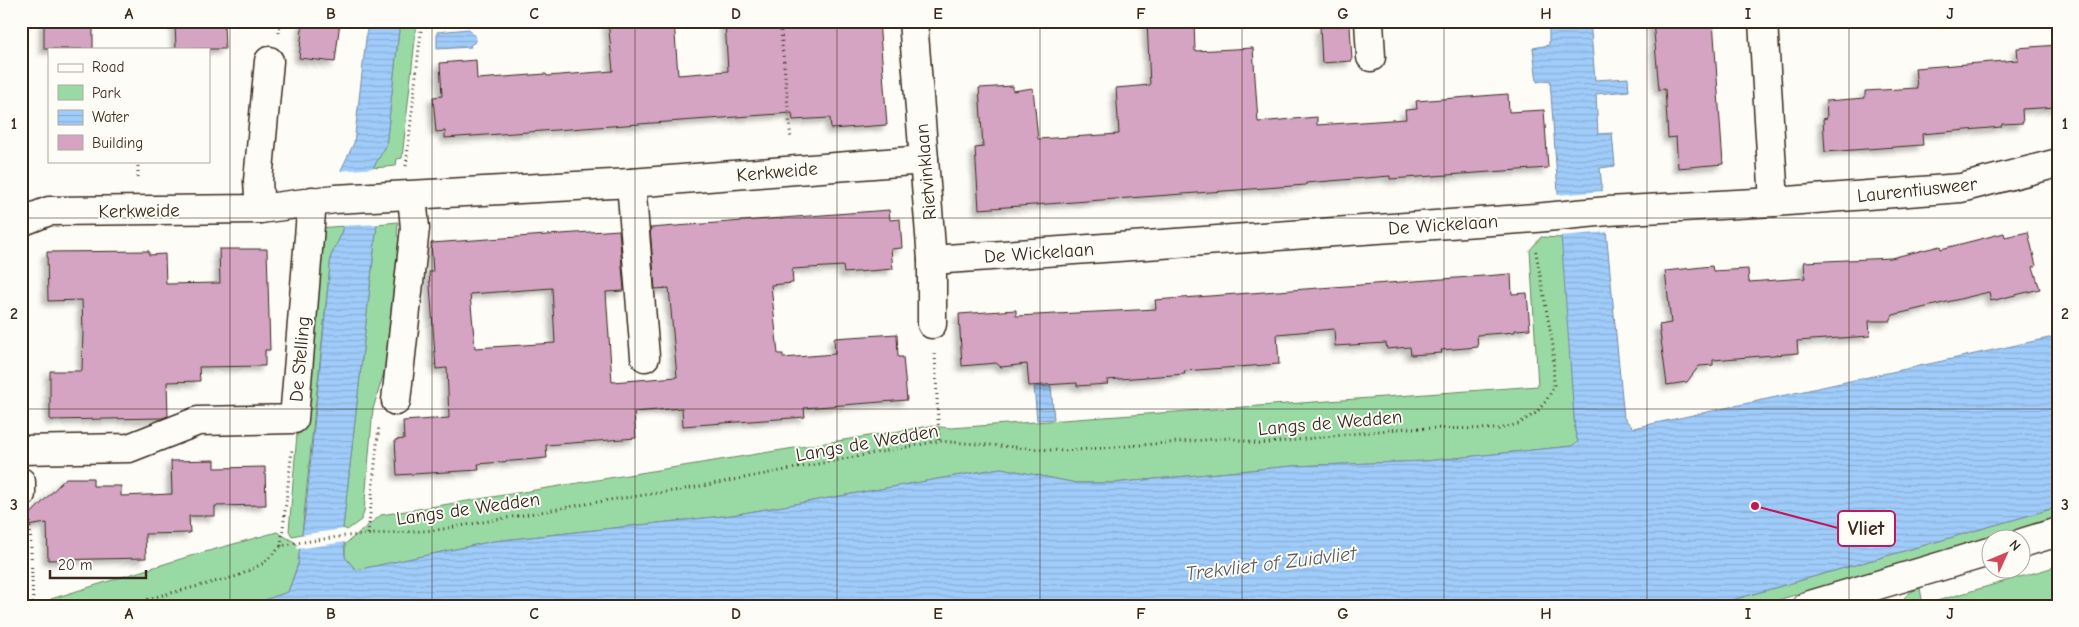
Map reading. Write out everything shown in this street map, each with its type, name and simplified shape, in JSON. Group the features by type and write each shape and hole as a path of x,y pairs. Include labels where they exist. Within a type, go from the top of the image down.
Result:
{"street":[{"name":"Rietvinklaan","path":"913,21 932,260 932,324"},
{"path":"1368,21 1370,57"},
{"path":"1763,21 1774,202"},
{"path":"260,209 258,181 269,61"},
{"name":"Kerkweide","path":"21,222 49,211 260,209 323,200 631,183 924,160"},
{"name":"Laurentiusweer","path":"1774,202 1961,188 2058,164"},
{"path":"631,183 645,357"},
{"path":"396,401 415,228 412,196"},
{"name":"De Stelling","path":"21,450 129,448 198,421 294,419 323,200"},
{"name":"De Wickelaan","path":"932,260 1608,210 1774,202"},
{"path":"21,482 22,494"},
{"path":"2032,539 2058,532"},
{"path":"1807,606 1982,554"}],"path":[{"path":"412,196 406,166 422,21"},
{"path":"780,21 794,170"},
{"name":"Langs de Wedden","path":"281,546 345,536 437,530 608,500 680,490 939,441 1064,451 1230,438 1260,444 1407,428 1498,429 1518,424 1536,413 1554,388 1553,346 1535,250 1546,216"},
{"path":"932,324 939,441"},
{"path":"368,534 381,409 396,401"},
{"path":"134,606 151,598 238,576 264,563 281,546 294,419"},
{"path":"22,494 30,505 33,606"}],"green space":[{"path":"400,21 417,21 402,158 397,159 396,166 373,168 386,146"},
{"path":"398,222 397,236 400,237 385,369 373,409 364,512 361,520 347,530 343,528 377,224"},
{"path":"343,226 343,231 331,256 302,534 292,536 289,531 297,434 301,433 316,235 319,228"},
{"path":"1541,237 1563,238 1575,431 1578,442 1572,446 1426,461 1293,466 1113,483 1076,483 1001,468 732,515 494,541 356,570 345,557 345,544 381,515 930,426 951,428 1538,386 1530,250"},
{"path":"2058,507 2058,519 2020,530 1982,530 1982,541 1757,606 1711,606"},
{"path":"277,532 296,543 300,549 299,561 288,592 247,606 22,606 51,602 51,599 187,557"},
{"path":"2058,566 2058,606 1902,606 1906,596 1920,588 1923,605 2010,580 2032,580 2032,574"}],"water":[{"name":"Trekvliet of Zuidvliet","path":"368,21 400,21 386,146 373,168 377,224 343,528 345,557 356,570 494,541 732,515 1001,468 1076,483 1113,483 1293,466 1426,461 1572,446 1578,442 1575,431 1550,80 1537,82 1533,48 1549,45 1549,21 1590,21 1595,80 1628,78 1629,91 1596,94 1598,134 1612,133 1615,166 1600,168 1624,418 1633,428 2058,336 2058,507 1711,606 247,606 288,592 299,562 331,256 343,231 341,170 354,143"},
{"path":"469,29 476,38 475,42 470,45 471,47 437,49 437,32"},
{"path":"1051,386 1054,419 1037,420 1034,387"}],"pier":[{"path":"376,168 380,224 341,226 338,171"},
{"path":"1605,191 1609,232 1560,236 1556,195"},
{"path":"344,529 345,542 297,549 299,535"}],"building":[{"path":"44,21 93,21 93,48 44,49"},
{"path":"175,21 224,21 225,49 176,48"},
{"path":"303,21 340,21 335,62 299,58"},
{"path":"608,21 674,21 678,75 728,71 725,21 879,21 887,125 831,129 830,118 793,120 792,113 445,138 445,131 436,132 433,97 442,96 440,63 476,60 477,79 613,71"},
{"path":"1147,21 1194,21 1195,51 1253,48 1258,122 1317,117 1317,125 1406,119 1405,110 1417,109 1416,101 1508,94 1509,112 1544,110 1548,168 1390,179 1390,176 1306,183 1306,185 979,209 975,148 983,147 979,88 1013,86 1013,91 1033,88 1038,139 1119,134 1116,88 1150,85"},
{"path":"1653,21 1713,21 1723,164 1678,168 1676,137 1668,138 1665,89 1659,90"},
{"path":"1350,25 1352,61 1322,63 1320,27"},
{"path":"2058,45 2058,107 2022,109 2023,123 2002,124 2001,127 1922,134 1923,145 1825,152 1823,119 1827,118 1826,101 1865,98 1865,91 1917,88 1915,68 2018,60 2017,48"},
{"path":"889,210 890,220 900,219 902,248 891,249 893,269 844,273 843,266 792,269 793,283 771,285 778,354 783,354 783,358 835,354 834,338 897,334 898,357 903,357 907,400 804,408 805,417 683,426 682,408 634,412 636,438 546,445 547,458 478,464 479,470 397,475 395,440 404,439 403,421 449,418 447,368 436,369 429,272 433,272 431,243 619,230 624,291 606,292 612,382 677,377 669,288 655,289 650,228","holes":["552,288 555,343 475,348 470,294"]},
{"path":"2028,232 2036,266 2033,267 2040,289 1991,301 1989,292 1893,315 1890,321 1869,321 1870,336 1797,341 1798,353 1713,360 1713,365 1699,366 1687,382 1667,385 1659,325 1671,323 1665,271 1712,266 1713,271 1748,269 1749,282 1805,278 1804,262 1891,258 1940,246 1941,249 2004,233 2005,237"},
{"path":"219,249 267,249 270,350 265,350 265,366 199,367 200,381 167,382 168,416 162,418 50,420 50,371 82,371 83,330 82,300 48,301 47,252 149,251 149,255 165,254 166,284 220,283"},
{"path":"1511,274 1512,294 1527,293 1530,329 1477,335 1478,347 1441,350 1442,353 1411,355 1410,347 1387,349 1386,343 1335,346 1334,329 1277,334 1279,364 1184,371 1185,374 1107,380 1108,384 1077,386 1077,383 1029,386 1027,364 1001,367 996,363 962,366 959,314 1016,310 1016,316 1156,309 1155,300"},
{"path":"215,460 215,468 265,467 266,505 215,506 215,516 189,516 190,533 145,534 146,558 48,560 47,523 21,527 21,524 66,478 93,478 93,486 121,486 121,496 172,494 171,461"}],"place":[{"name":"Vliet","path":"1755,506"}]}
